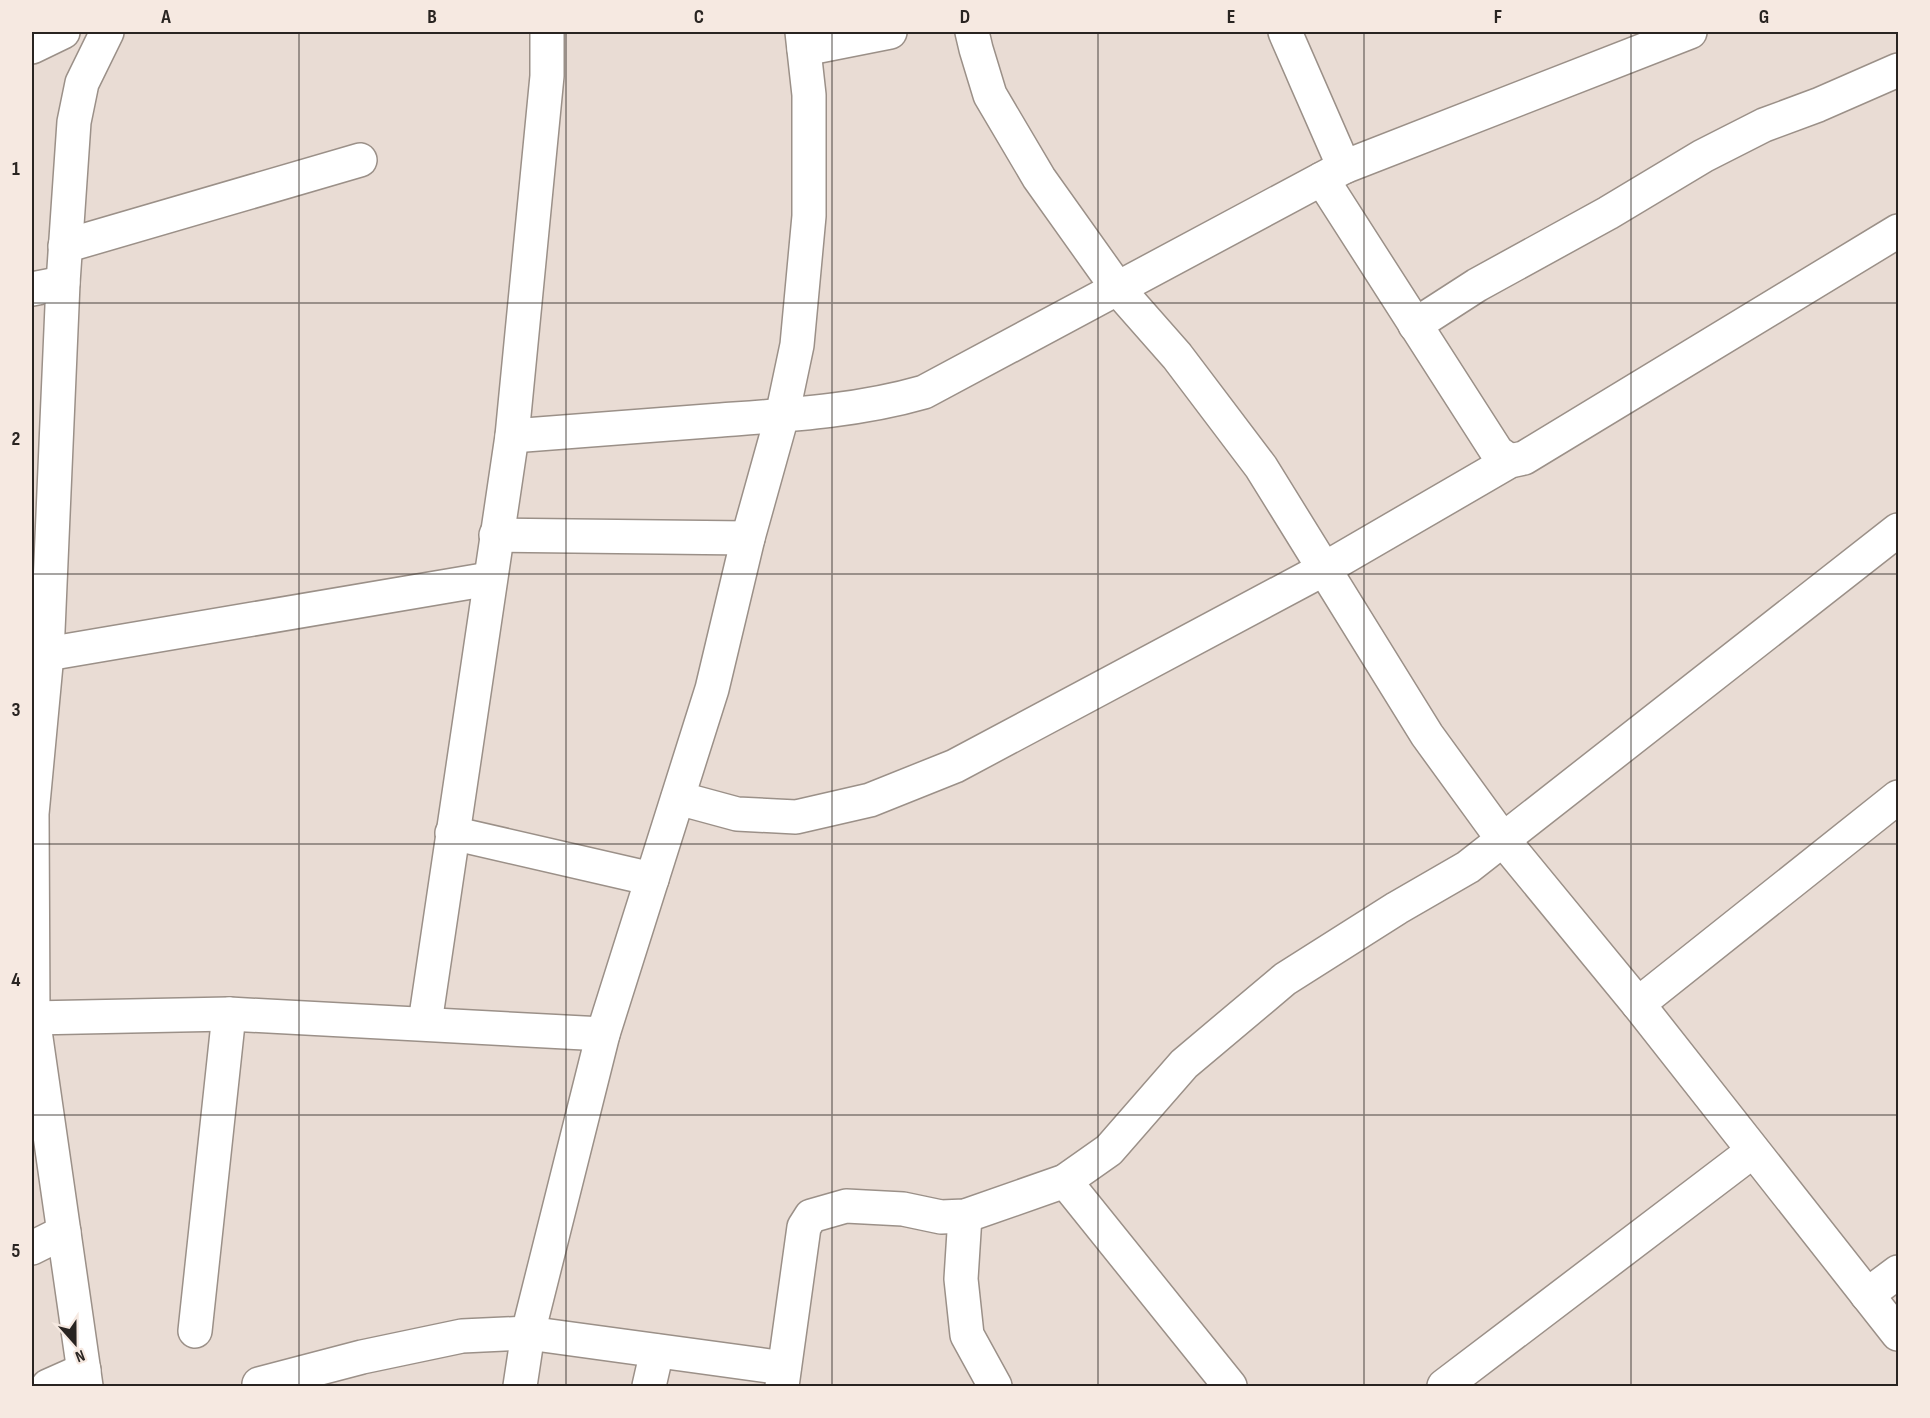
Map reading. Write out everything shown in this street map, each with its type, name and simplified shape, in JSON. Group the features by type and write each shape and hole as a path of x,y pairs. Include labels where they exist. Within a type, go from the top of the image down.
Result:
{"street":[{"path":"32,47 63,32"},
{"path":"48,1386 85,1378 32,1017 32,814 47,654 42,513 63,283 74,122 82,83 107,32"},
{"path":"425,1023 512,436 547,76 547,32"},
{"path":"520,1386 528,1333 603,1034 712,689 748,538 782,416 796,345 808,216 809,95 803,40 890,32"},
{"path":"972,32 990,95 1039,178 1118,289 1178,356 1261,467 1427,735 1504,841 1638,1004 1899,1334"},
{"path":"1285,32 1333,173 1415,325 1497,452 1510,461"},
{"path":"512,436 782,416 864,406 924,393 1333,173 1690,32"},
{"path":"1415,325 1477,285 1608,213 1703,156 1764,125 1818,105 1899,70"},
{"path":"65,246 360,160"},
{"path":"678,798 737,814 796,817 870,800 956,766 1324,569 1510,461 1524,458 1898,233"},
{"path":"32,289 63,283"},
{"path":"259,1384 362,1356 462,1336 528,1333 657,1351 783,1377 804,1227 811,1216 846,1206 903,1209 941,1217 965,1216 1065,1181 1109,1150 1184,1065 1285,979 1397,908 1468,867 1504,841 1899,530"},
{"path":"496,535 748,538"},
{"path":"47,654 489,579"},
{"path":"1638,1004 1899,797"},
{"path":"452,833 652,879"},
{"path":"32,1017 229,1014 603,1034"},
{"path":"195,1331 229,1014"},
{"path":"1464,1380 1754,1151"},
{"path":"1065,1181 1230,1386"},
{"path":"965,1216 961,1279 967,1335 995,1386"},
{"path":"32,1248 64,1232"},
{"path":"1867,1295 1899,1272"},
{"path":"649,1386 657,1351"}]}
